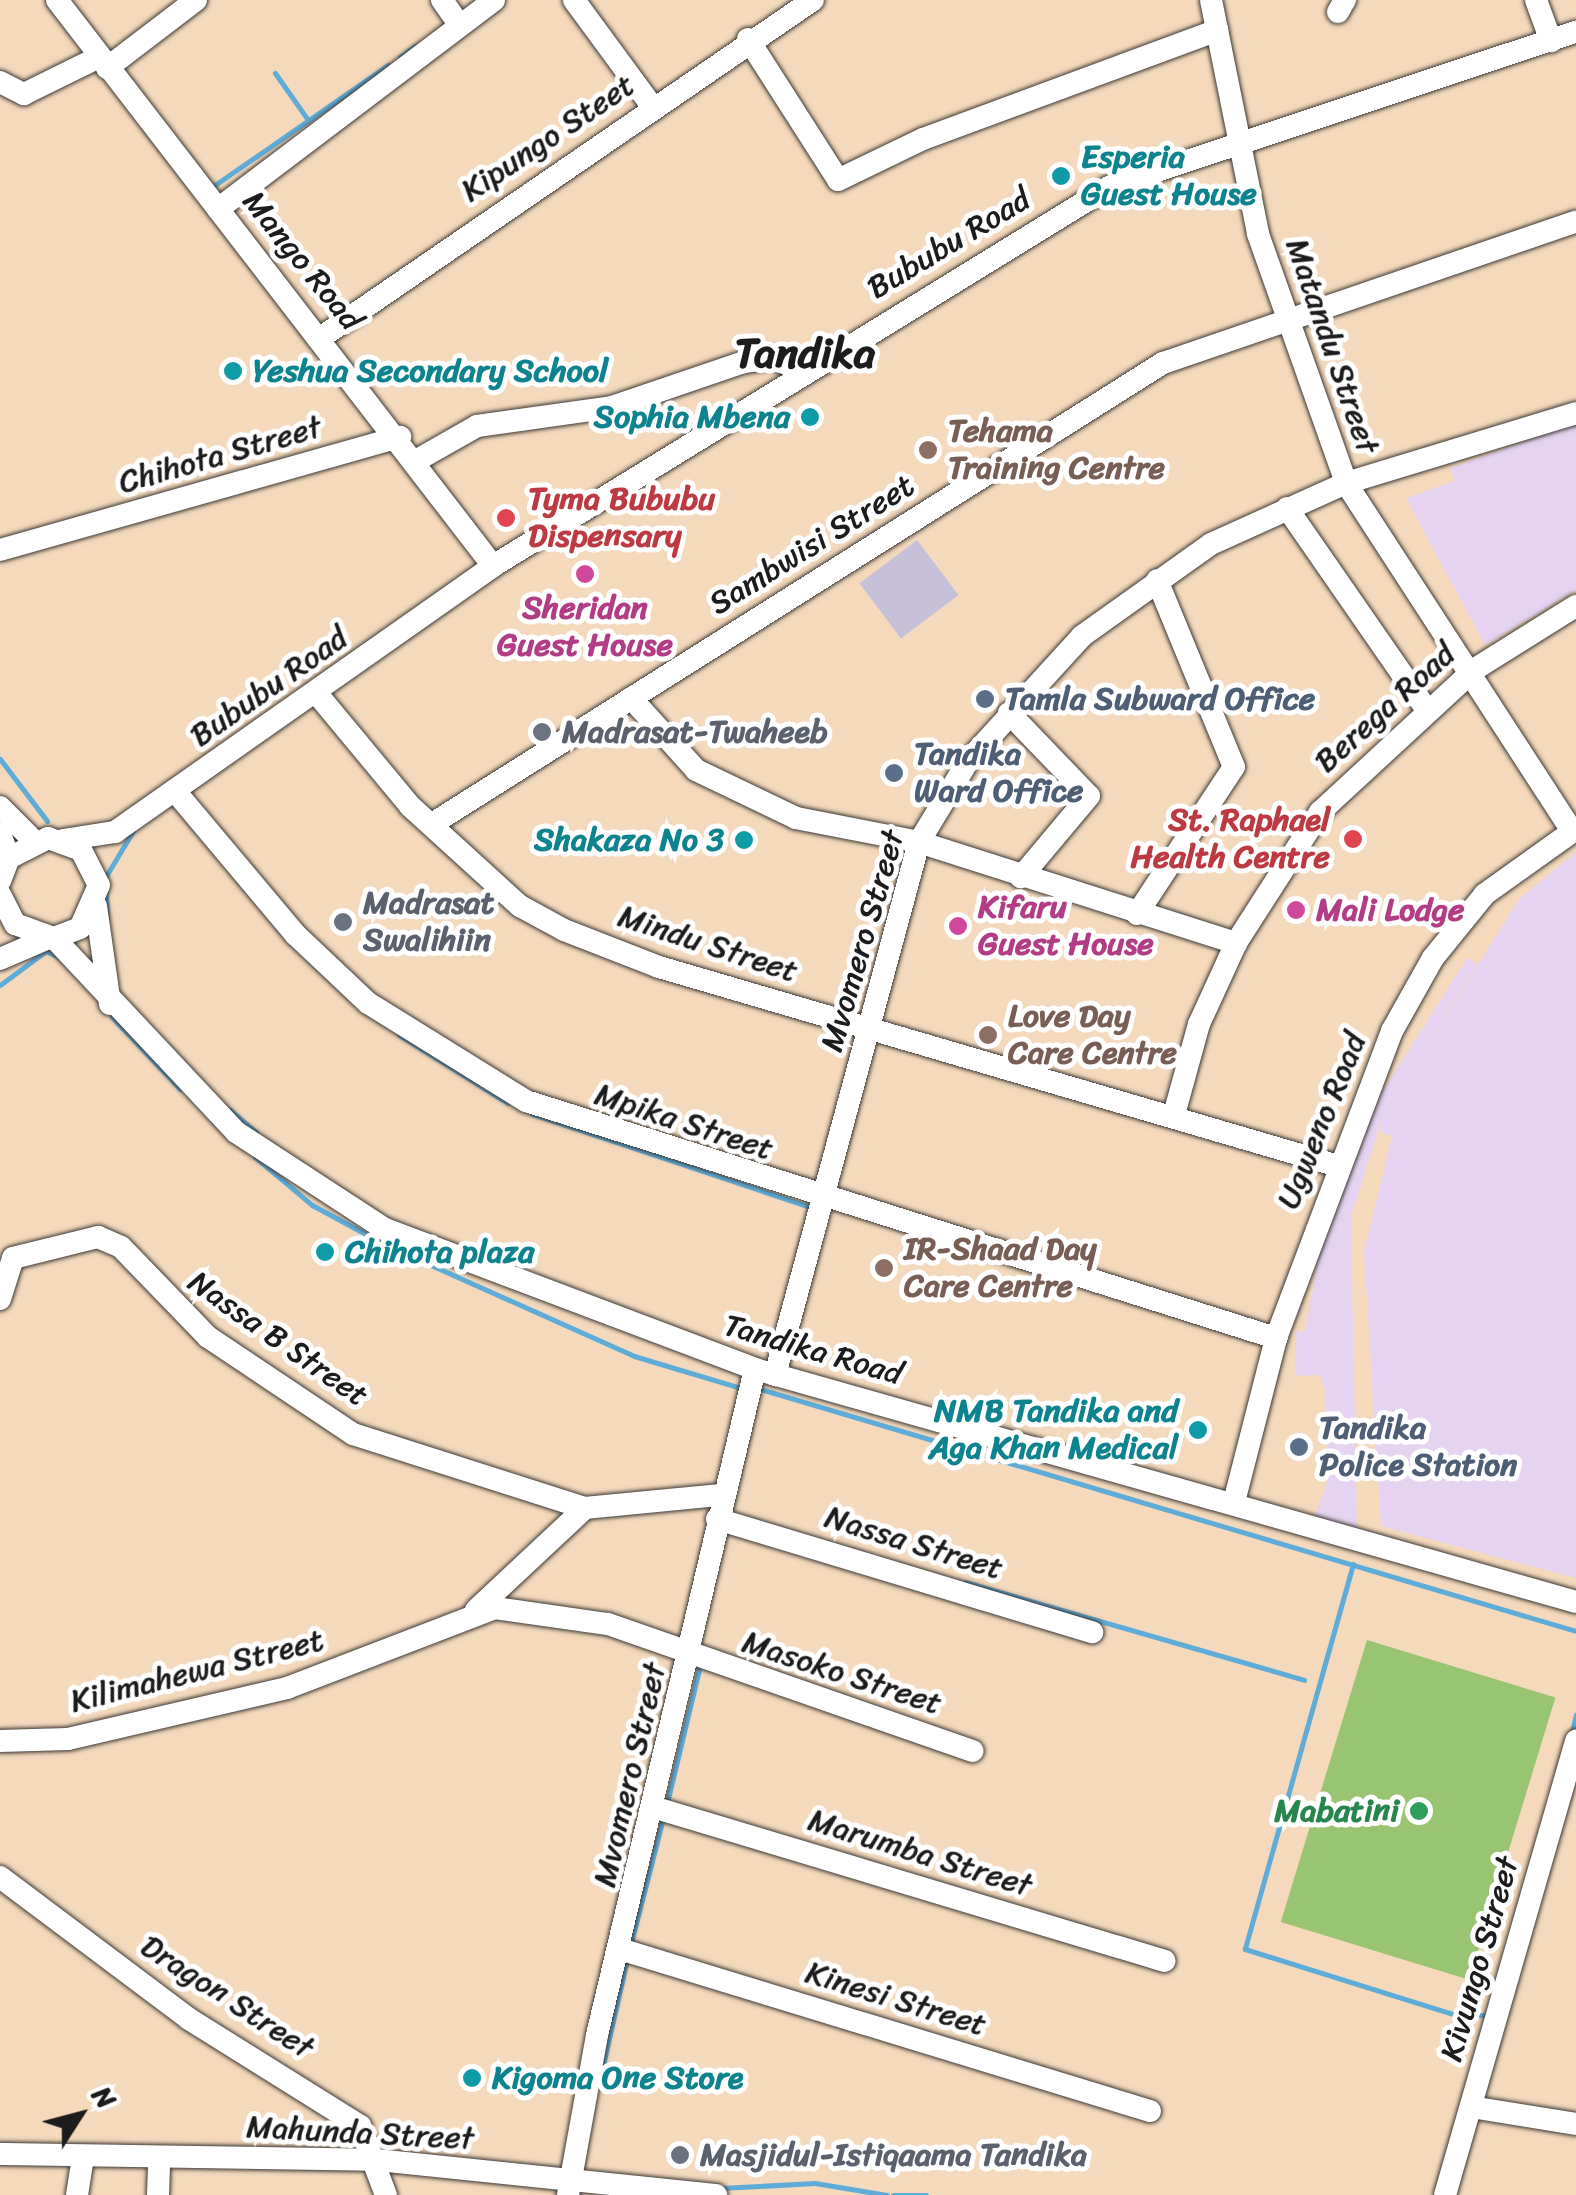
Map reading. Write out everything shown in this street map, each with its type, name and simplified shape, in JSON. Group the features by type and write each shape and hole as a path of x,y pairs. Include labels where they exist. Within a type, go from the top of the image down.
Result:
{"street":[{"name":"Mango Road","path":"57,0 419,460 493,566"},
{"path":"0,82 24,94 103,62 196,0"},
{"path":"442,0 460,24"},
{"path":"218,209 494,0"},
{"path":"574,0 652,106"},
{"name":"Kipungo Steet","path":"323,336 748,39 813,0"},
{"name":"Matandu Street","path":"1212,0 1233,142 1282,317 1346,483 1475,669 1574,830"},
{"path":"1536,0 1551,41"},
{"path":"748,39 838,180 923,138 1217,30"},
{"name":"Bububu Road","path":"115,832 318,695 493,566 800,370 1109,187 1233,142 1576,32"},
{"name":"Sambwisi Street","path":"432,824 1164,363 1282,317 1576,222"},
{"path":"419,460 477,426 612,406 744,362 772,358 800,370"},
{"name":"Mvomero Street","path":"569,2188 690,1654 720,1494 765,1372 820,1200 872,1028 920,842 1009,713 1082,636 1157,580 1287,508 1346,483 1576,413"},
{"name":"Chihota Street","path":"0,550 400,437"},
{"path":"1287,508 1426,709"},
{"path":"1137,914 1232,775 1195,658 1157,580"},
{"name":"Berega Road","path":"1175,1111 1199,1024 1236,943 1320,812 1426,709 1475,669 1576,606"},
{"name":"Mindu Street","path":"318,695 432,824 520,906 564,930 872,1028 1175,1111 1335,1165"},
{"path":"631,698 723,787 796,818 920,842 1021,878 1236,943"},
{"path":"1009,713 1089,796 1021,878"},
{"name":"Mpika Street","path":"175,791 296,934 406,1034 578,1123 1276,1338"},
{"path":"0,807 33,840"},
{"name":"Ugweno Road","path":"1234,1502 1276,1338 1335,1165 1433,958 1485,894 1574,830"},
{"path":"0,880 9,858 33,840 64,840 115,832 97,896 80,928 0,959"},
{"path":"0,834 9,858"},
{"path":"64,840 87,858 97,896 110,1004"},
{"name":"Tandika Road","path":"0,895 14,924 52,938 110,1004 236,1132 385,1228 765,1372 1576,1602"},
{"name":"Nassa B Street","path":"6,1248 95,1236 124,1250 208,1337 354,1434 585,1508"},
{"path":"0,1299 6,1248"},
{"path":"476,1610 585,1508 720,1494"},
{"name":"Nassa Street","path":"717,1520 1092,1632"},
{"name":"Kilimahewa Street","path":"0,1742 68,1739 287,1688 476,1610 608,1624 690,1654"},
{"name":"Masoko Street","path":"690,1654 974,1751"},
{"name":"Kivungo Street","path":"1445,2195 1576,1740"},
{"name":"Marumba Street","path":"656,1808 1165,1961"},
{"name":"Dragon Street","path":"0,1877 189,2019 322,2097 360,2126 378,2160 386,2195"},
{"name":"Kinesi Street","path":"623,1950 1150,2111"},
{"path":"1471,2107 1576,2124"},
{"name":"Mahunda Street","path":"0,2154 378,2160 569,2188 716,2195"},
{"path":"77,2195 83,2157"},
{"path":"158,2195 159,2158"}],"shaded area":[{"path":"1576,423 1576,590 1485,645 1406,498 1455,481 1451,468"},
{"path":"917,540 959,595 901,638 859,583"},
{"path":"1576,852 1576,1578 1381,1526 1364,1252 1392,1136 1380,1132 1383,1116 1351,1216 1357,1532 1314,1518 1328,1480 1325,1389 1320,1375 1295,1376 1295,1332 1305,1331 1326,1217 1366,1117 1468,957 1477,965 1390,1106 1519,899"}],"green space":[{"name":"Mabatini","path":"1367,1640 1555,1698 1469,1980 1281,1922"}],"waterway":[{"path":"400,57 415,46"},
{"path":"209,189 388,65"},
{"path":"275,73 308,120"},
{"path":"0,759 47,821"},
{"path":"103,881 133,831"},
{"path":"106,892 107,920"},
{"path":"0,985 46,951 59,957"},
{"path":"112,1017 180,1089"},
{"path":"399,1035 508,1103"},
{"path":"230,1110 256,1132"},
{"path":"532,1114 813,1208"},
{"path":"255,1157 312,1205 386,1245 634,1356 741,1388"},
{"path":"757,1388 1576,1631"},
{"path":"1353,1564 1245,1949 1459,2016 1487,2015"},
{"path":"965,1582 1304,1680"},
{"path":"667,1803 699,1670"},
{"path":"1571,1736 1576,1715"},
{"path":"631,1943 663,1818"},
{"path":"603,2065 627,1959"},
{"path":"721,2188 815,2183 887,2195"},
{"path":"893,2195 926,2195"}],"place":[{"name":"Esperia Guest House","path":"1061,176"},
{"name":"Yeshua Secondary School","path":"233,371"},
{"name":"Sophia Mbena","path":"810,417"},
{"name":"Tehama Training Centre","path":"928,450"},
{"name":"Tyma Bububu Dispensary","path":"506,518"},
{"name":"Sheridan Guest House","path":"585,574"},
{"name":"Tamla Subward Office","path":"985,699"},
{"name":"Madrasat-Twaheeb","path":"542,732"},
{"name":"Tandika Ward Office","path":"894,773"},
{"name":"St. Raphael Health Centre","path":"1353,839"},
{"name":"Shakaza No 3","path":"744,840"},
{"name":"Mali Lodge","path":"1296,910"},
{"name":"Madrasat Swalihiin","path":"343,922"},
{"name":"Kifaru Guest House","path":"958,926"},
{"name":"Love Day Care Centre","path":"988,1035"},
{"name":"Chihota plaza","path":"325,1252"},
{"name":"IR-Shaad Day Care Centre","path":"884,1268"},
{"name":"NMB Tandika and Aga Khan Medical","path":"1198,1430"},
{"name":"Tandika Police Station","path":"1299,1447"},
{"name":"Mabatini","path":"1419,1811"},
{"name":"Kigoma One Store","path":"472,2078"},
{"name":"Masjidul-Istiqaama Tandika","path":"680,2155"}],"district":[{"name":"Tandika","path":"805,353"}]}
